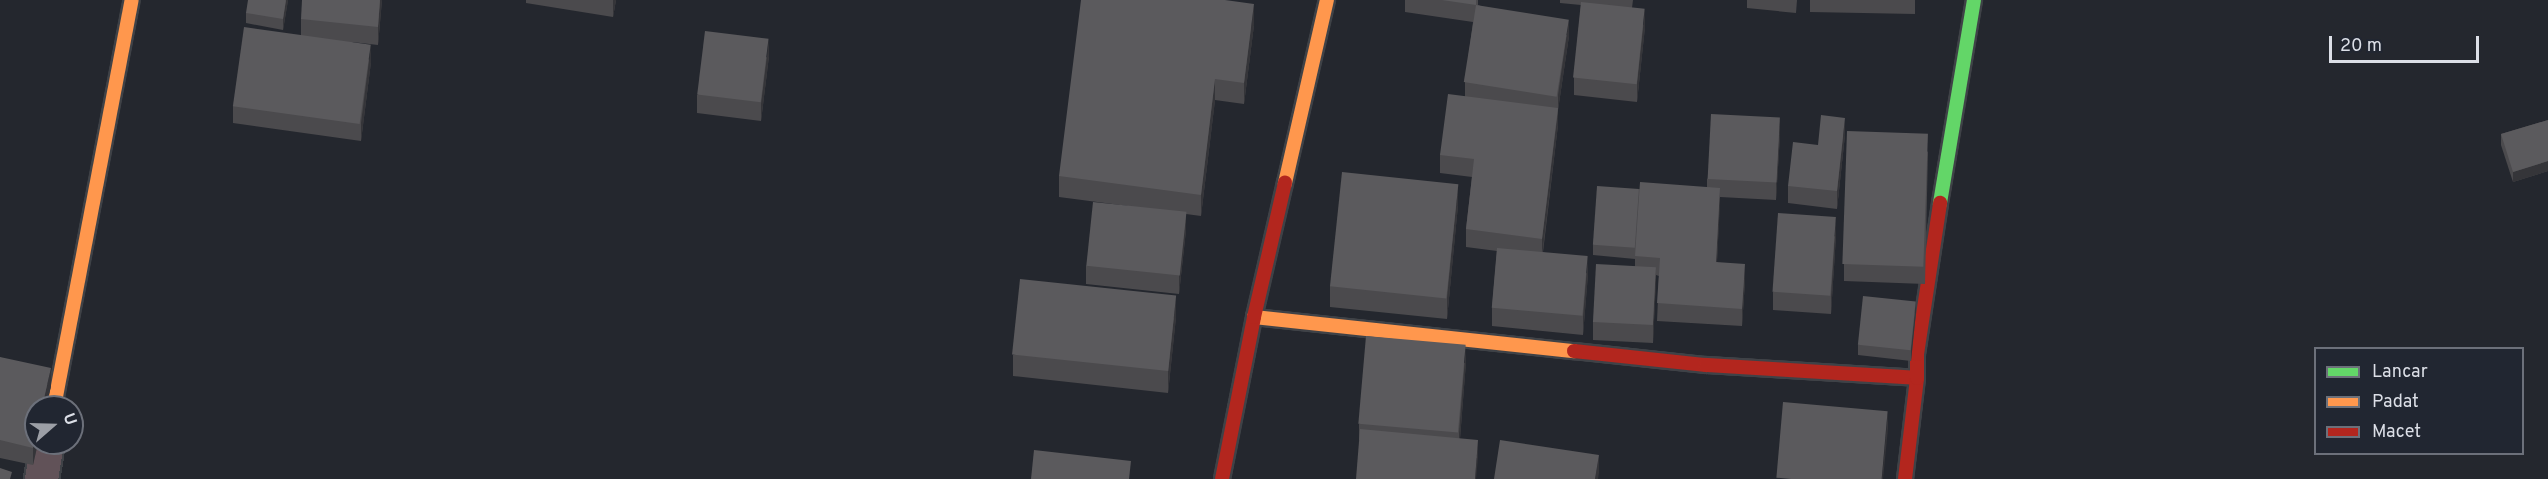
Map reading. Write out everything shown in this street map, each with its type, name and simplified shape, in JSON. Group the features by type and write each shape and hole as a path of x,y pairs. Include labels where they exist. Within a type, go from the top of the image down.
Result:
{"street":[{"path":"56,395 132,0"},
{"path":"1222,479 1254,317 1327,0"},
{"path":"1905,479 1917,378 1917,354 1974,0"},
{"path":"1254,317 1706,365 1917,378"},
{"path":"41,479 45,455"}],"building":[{"path":"248,0 286,0 283,19 246,13"},
{"path":"302,0 380,0 378,27 301,19"},
{"path":"1081,0 1225,0 1254,4 1244,83 1215,79 1201,195 1059,176"},
{"path":"1442,0 1476,0 1476,5"},
{"path":"1581,2 1645,9 1637,84 1573,78"},
{"path":"1476,5 1569,20 1557,97 1464,82"},
{"path":"244,27 371,45 360,124 233,106"},
{"path":"705,31 769,39 761,102 697,95"},
{"path":"1448,94 1558,108 1542,239 1466,229 1474,159 1440,155"},
{"path":"1711,114 1780,118 1777,183 1708,179"},
{"path":"1821,115 1845,118 1837,191 1788,186 1793,142 1818,145"},
{"path":"2548,120 2548,161 2513,172 2501,134"},
{"path":"1847,131 1928,134 1923,267 1842,264"},
{"path":"1342,172 1458,184 1446,299 1330,286"},
{"path":"1640,182 1720,188 1716,262 1745,264 1742,309 1657,303 1660,258 1635,256"},
{"path":"1597,186 1639,189 1635,248 1593,245"},
{"path":"1093,202 1186,212 1180,275 1086,266"},
{"path":"1778,213 1836,217 1830,296 1772,292"},
{"path":"1497,248 1588,256 1582,316 1492,308"},
{"path":"1596,264 1656,267 1653,325 1593,322"},
{"path":"1020,279 1176,295 1168,371 1012,355"},
{"path":"1863,296 1916,302 1911,350 1858,345"},
{"path":"1366,336 1466,345 1458,432 1358,424"},
{"path":"0,357 51,368 45,395 24,395 24,446 0,440"},
{"path":"1783,402 1888,411 1882,479 1776,478"},
{"path":"1360,429 1478,440 1475,479 1356,479"},
{"path":"1500,440 1599,455 1595,479 1494,479"},
{"path":"1034,450 1131,461 1129,479 1031,479"},
{"path":"0,468 12,472 10,479 0,479"}],"traffic: fast":[{"path":"1940,203 1974,0"}],"traffic: slow":[{"path":"56,395 132,0"},
{"path":"1285,183 1327,0"},
{"path":"1254,317 1574,351"}],"traffic: jam":[{"path":"1222,479 1254,317 1285,183"},
{"path":"1905,479 1917,378 1917,354 1940,203"},
{"path":"1574,351 1706,365 1917,378"}]}
